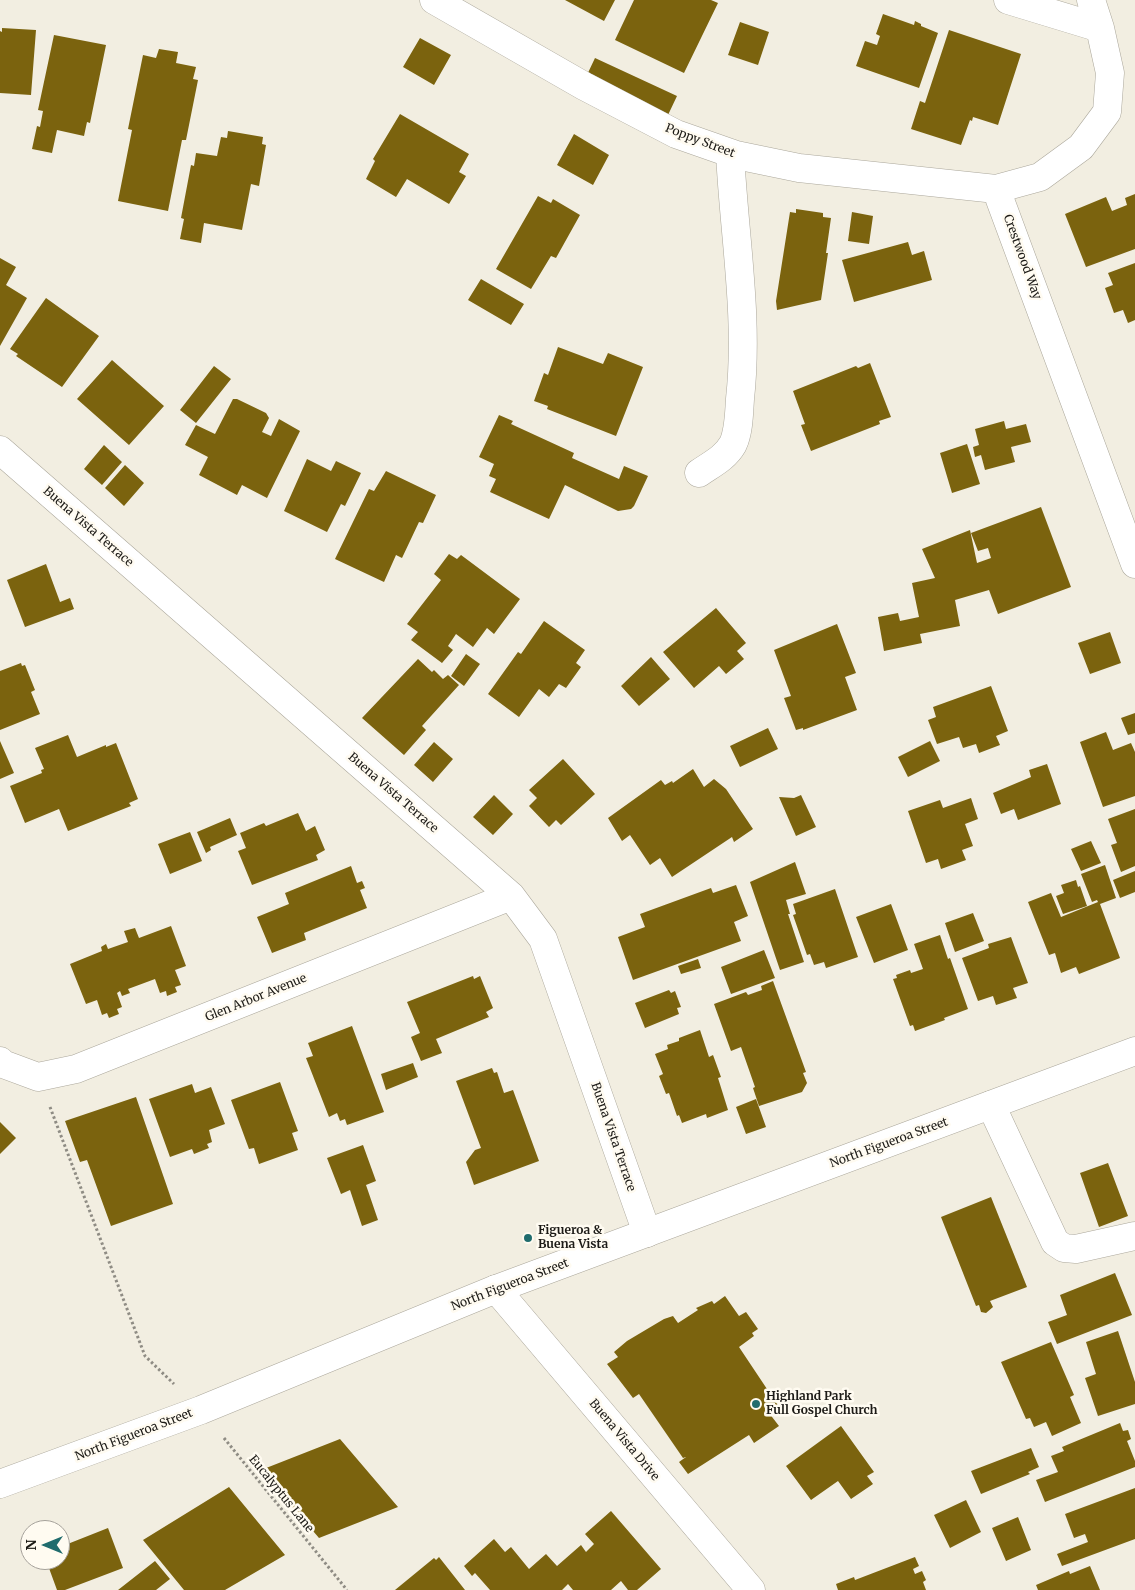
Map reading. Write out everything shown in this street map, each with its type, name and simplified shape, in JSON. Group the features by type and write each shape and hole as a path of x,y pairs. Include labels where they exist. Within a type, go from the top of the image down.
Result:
{"street":[{"name":"Poppy Street","path":"434,0 584,86 643,117 676,134 730,153 799,168 996,189"},
{"path":"1008,0 1100,28"},
{"path":"996,189 1040,177 1082,148 1107,112 1110,73 1100,28 1091,0"},
{"path":"699,473 726,454 734,441 743,372 740,274 730,153"},
{"name":"Crestwood Way","path":"996,189 1135,564"},
{"name":"Buena Vista Terrace","path":"0,450 511,896 543,939 647,1233"},
{"name":"Glen Arbor Avenue","path":"0,1061 3,1064 38,1076 76,1069 511,896"},
{"name":"North Figueroa Street","path":"0,1484 201,1410 496,1289 1135,1052"},
{"path":"991,1105 1055,1242 1064,1248 1076,1249 1135,1236"},
{"name":"Buena Vista Drive","path":"496,1289 752,1590"}],"path":[{"name":"Eucalyptus Lane","path":"38,1076 145,1356 201,1410 347,1590"}],"building":[{"path":"565,0 615,0 604,21"},
{"path":"634,0 711,0 718,3 684,73 615,40"},
{"path":"883,14 914,25 915,21 921,24 921,26 938,33 919,88 856,66 865,41 877,45 880,36 876,34"},
{"path":"740,22 769,32 758,65 728,55"},
{"path":"2,28 36,30 31,95 0,93 0,31 2,32"},
{"path":"949,30 1021,54 998,125 973,117 972,121 970,120 961,145 911,129 920,101 925,103"},
{"path":"54,35 106,45 90,123 87,122 84,136 57,130 52,153 32,149 37,126 40,127 43,111 38,110"},
{"path":"420,38 451,55 434,85 403,67"},
{"path":"159,49 178,52 176,63 196,67 193,79 198,80 186,140 182,140 168,211 118,201 132,130 128,129 143,55 156,58"},
{"path":"595,58 677,96 668,115 586,77"},
{"path":"400,114 469,154 459,172 466,176 449,204 407,179 396,197 366,179 375,161 373,159"},
{"path":"228,131 263,137 262,144 266,145 259,186 251,184 242,230 204,223 201,243 180,239 184,219 181,218 191,165 194,166 196,153 217,156 221,137 227,138"},
{"path":"574,134 609,155 593,185 557,165"},
{"path":"1135,194 1135,249 1086,267 1065,214 1106,197 1112,211 1127,205 1125,198"},
{"path":"538,196 551,203 553,199 580,215 556,258 551,256 531,289 496,269"},
{"path":"796,209 823,213 823,217 831,218 821,300 777,310 776,301 790,212 796,213"},
{"path":"852,212 873,216 869,244 848,241"},
{"path":"908,242 912,255 924,251 932,280 854,302 842,260"},
{"path":"0,258 16,267 6,285 27,298 0,346"},
{"path":"1135,263 1135,320 1128,323 1123,310 1114,313 1105,288 1113,285 1108,273"},
{"path":"481,279 524,304 511,325 468,300"},
{"path":"46,298 99,336 62,387 16,356 18,354 10,349"},
{"path":"558,347 603,364 608,353 643,367 616,436 547,409 548,406 534,401 544,373 548,375"},
{"path":"112,360 164,406 129,445 77,399"},
{"path":"870,363 891,417 879,421 880,424 811,451 801,425 805,424 793,391 856,366 858,368"},
{"path":"214,366 231,379 196,423 180,410"},
{"path":"233,399 237,399 266,413 269,418 262,432 271,436 279,419 300,431 267,498 242,485 237,495 199,475 208,457 185,445 196,425 215,434"},
{"path":"499,415 513,421 511,424 574,453 572,458 619,479 624,466 648,476 634,506 631,509 618,511 565,485 549,519 490,492 496,479 489,476 494,464 479,457"},
{"path":"1004,421 1006,429 1026,424 1031,442 1011,447 1015,462 985,470 981,455 975,457 973,447 979,445 975,429"},
{"path":"967,444 980,484 952,493 940,453"},
{"path":"104,445 122,462 102,485 84,469"},
{"path":"307,459 331,471 336,461 361,473 345,506 341,504 327,532 284,511"},
{"path":"125,465 144,483 124,506 105,488"},
{"path":"386,471 436,495 423,523 419,522 402,558 396,555 384,582 335,559 369,489 374,491"},
{"path":"1041,507 1071,587 998,614 989,590 955,600 960,626 920,634 922,643 884,651 878,617 898,613 900,621 919,617 912,583 935,578 922,549 970,530 977,563 991,558 988,548 978,551 971,533"},
{"path":"449,554 457,559 461,555 520,599 494,634 487,628 473,647 456,634 448,646 453,650 442,663 411,640 418,632 407,624 441,580 434,574"},
{"path":"46,564 60,602 70,598 74,609 25,627 7,580"},
{"path":"716,608 746,643 737,651 744,659 726,674 719,666 694,688 663,652"},
{"path":"544,621 585,650 576,663 581,667 566,688 559,684 549,697 539,689 519,717 488,694 518,652 521,654"},
{"path":"837,624 856,673 845,677 857,710 803,730 803,728 796,730 784,698 791,696 774,650"},
{"path":"1110,632 1121,663 1090,674 1078,643"},
{"path":"466,654 480,664 464,686 451,676"},
{"path":"651,657 670,679 639,706 621,686"},
{"path":"418,659 443,679 448,675 459,685 422,726 426,730 404,755 362,718"},
{"path":"21,663 22,666 25,665 35,690 31,692 40,714 0,730 0,671"},
{"path":"991,686 1008,731 996,736 1000,745 979,753 976,744 963,748 959,737 937,744 928,720 936,717 933,707"},
{"path":"1135,713 1135,733 1128,735 1121,718"},
{"path":"768,728 778,749 740,767 730,746"},
{"path":"1106,732 1113,750 1131,743 1135,752 1135,796 1103,807 1080,742"},
{"path":"68,735 77,757 116,743 138,799 129,803 131,806 68,831 59,809 25,823 10,786 42,773 41,770 44,769 35,748"},
{"path":"0,741 14,773 0,779"},
{"path":"930,741 940,761 908,777 898,757"},
{"path":"434,742 453,759 433,782 414,765"},
{"path":"563,759 595,794 561,825 556,820 549,827 529,806 537,798 529,790"},
{"path":"1047,764 1061,804 1018,820 1014,809 1001,814 993,793 1031,777 1029,770"},
{"path":"693,769 704,787 714,779 726,789 753,829 734,842 732,837 672,877 660,858 650,865 630,835 622,841 608,818 661,780 665,785 672,781 673,783"},
{"path":"494,795 513,814 493,835 473,817"},
{"path":"801,795 816,827 796,836 779,797 794,798"},
{"path":"971,798 978,819 965,824 973,846 962,850 966,860 941,869 938,859 926,863 908,811 940,800 943,808"},
{"path":"1135,809 1135,866 1121,872 1111,845 1117,843 1108,819"},
{"path":"298,813 306,831 315,826 325,850 316,855 318,860 252,885 238,851 246,848 240,833 264,823 266,826"},
{"path":"230,818 237,835 210,847 211,850 206,853 197,832"},
{"path":"190,832 202,861 170,874 158,844"},
{"path":"1091,841 1101,863 1081,871 1071,849"},
{"path":"795,862 806,894 786,900 790,914 788,914 804,962 780,970 750,882"},
{"path":"1105,865 1116,898 1100,904 1120,958 1079,974 1076,967 1061,973 1055,953 1049,955 1028,902 1051,893 1061,917 1098,902 1097,900 1092,902 1081,874"},
{"path":"351,866 357,883 362,881 365,888 360,890 367,908 304,933 306,940 272,953 257,917 289,904 285,893"},
{"path":"1135,871 1135,892 1120,898 1113,880"},
{"path":"1076,880 1087,906 1063,914 1056,896 1064,893 1061,885"},
{"path":"736,885 748,916 734,922 741,941 633,980 618,937 645,927 640,914 711,888 713,893"},
{"path":"835,889 858,957 826,968 824,962 814,965 810,954 807,955 793,915 796,914 793,904"},
{"path":"891,904 908,950 874,963 856,917"},
{"path":"973,913 984,941 955,952 945,923"},
{"path":"171,926 186,966 175,970 181,985 175,987 177,992 167,996 166,991 160,993 155,979 128,989 130,993 122,996 120,991 117,993 122,1007 117,1009 119,1014 109,1018 107,1013 102,1015 97,1000 86,1004 70,964 102,951 101,947 106,944 108,949 128,942 124,931 135,928 139,938"},
{"path":"940,935 968,1009 915,1031 913,1025 910,1026 893,979 897,978 896,975 910,970 911,973 923,969 914,944"},
{"path":"1011,937 1028,983 1013,988 1017,998 996,1005 993,996 978,1001 962,958 989,948 988,944"},
{"path":"764,950 775,978 731,994 721,967"},
{"path":"698,959 701,968 681,974 678,966"},
{"path":"473,976 474,979 480,976 493,1008 486,1012 489,1017 436,1039 442,1053 421,1061 411,1037 420,1033 407,1002"},
{"path":"773,981 806,1072 803,1073 807,1083 802,1092 759,1106 753,1088 755,1087 741,1047 731,1051 714,1004 746,992 748,995 762,990 761,986"},
{"path":"669,990 671,993 675,991 681,1007 677,1008 679,1014 645,1028 635,1003"},
{"path":"352,1026 384,1112 347,1125 345,1119 340,1121 337,1113 329,1117 306,1058 313,1056 308,1043"},
{"path":"700,1030 709,1057 713,1055 721,1077 718,1078 728,1110 707,1118 706,1114 682,1123 679,1115 677,1116 669,1093 666,1094 659,1076 663,1074 655,1054 668,1049 667,1045 679,1041 679,1038"},
{"path":"413,1063 418,1077 386,1090 381,1074"},
{"path":"492,1068 494,1073 497,1072 504,1093 513,1090 539,1161 474,1185 466,1162 475,1150 481,1148 456,1081"},
{"path":"280,1082 298,1131 292,1133 298,1150 259,1164 254,1148 249,1149 231,1100"},
{"path":"192,1084 195,1093 211,1087 225,1124 209,1130 212,1142 207,1144 209,1148 194,1154 192,1149 170,1157 149,1099"},
{"path":"136,1097 173,1204 111,1226 87,1160 80,1162 65,1121"},
{"path":"756,1099 766,1127 746,1134 736,1107"},
{"path":"0,1122 16,1138 0,1154"},
{"path":"363,1145 376,1181 366,1185 378,1220 362,1226 350,1190 341,1194 327,1158"},
{"path":"1108,1163 1128,1216 1099,1227 1080,1173"},
{"path":"991,1197 1027,1287 990,1301 993,1307 986,1313 981,1312 979,1305 976,1306 941,1217"},
{"path":"1115,1273 1132,1315 1057,1344 1048,1322 1067,1315 1060,1295"},
{"path":"725,1296 739,1316 746,1312 758,1329 752,1333 754,1336 739,1347 779,1407 769,1413 779,1426 754,1443 749,1435 688,1474 679,1462 686,1457 683,1458 639,1394 633,1398 607,1364 618,1357 614,1352 627,1341 664,1319 673,1316 678,1323 698,1310 696,1308 712,1301 714,1304"},
{"path":"1118,1331 1135,1382 1135,1404 1098,1416 1085,1378 1096,1374 1086,1342"},
{"path":"1051,1342 1074,1395 1070,1397 1081,1423 1052,1436 1046,1422 1034,1427 1030,1418 1026,1419 1001,1362"},
{"path":"1120,1423 1123,1431 1128,1430 1131,1439 1127,1441 1135,1461 1135,1467 1045,1502 1036,1480 1058,1472 1051,1456 1064,1451 1062,1447"},
{"path":"841,1426 874,1472 867,1476 873,1484 851,1499 838,1481 811,1500 786,1466"},
{"path":"340,1439 398,1507 319,1538 261,1470"},
{"path":"1031,1448 1039,1467 1028,1472 1030,1474 981,1494 971,1471"},
{"path":"229,1487 285,1555 225,1590 184,1590 143,1540"},
{"path":"1135,1488 1135,1539 1062,1566 1057,1554 1088,1542 1085,1534 1074,1538 1065,1514"},
{"path":"966,1500 981,1532 950,1548 934,1515"},
{"path":"611,1511 661,1569 637,1590 628,1590 621,1581 611,1590 573,1590 568,1584 562,1590 490,1590 475,1573 472,1576 464,1566 494,1539 505,1552 511,1547 529,1569 546,1554 557,1566 581,1545 586,1552 594,1544 585,1534"},
{"path":"1018,1517 1031,1550 1006,1561 992,1528"},
{"path":"108,1528 123,1568 65,1590 57,1590 50,1570 70,1570 70,1543"},
{"path":"439,1557 465,1590 395,1590 434,1558 436,1560"},
{"path":"915,1557 919,1566 913,1569 915,1574 922,1571 926,1580 923,1582 926,1590 838,1590 836,1584 854,1577 855,1580"},
{"path":"155,1561 170,1579 156,1590 118,1590"},
{"path":"1090,1566 1100,1590 1038,1590 1036,1585 1069,1571 1070,1574"}],"place":[{"name":"Figueroa & Buena Vista","path":"528,1238"},
{"name":"Highland Park Full Gospel Church","path":"756,1404"}]}
